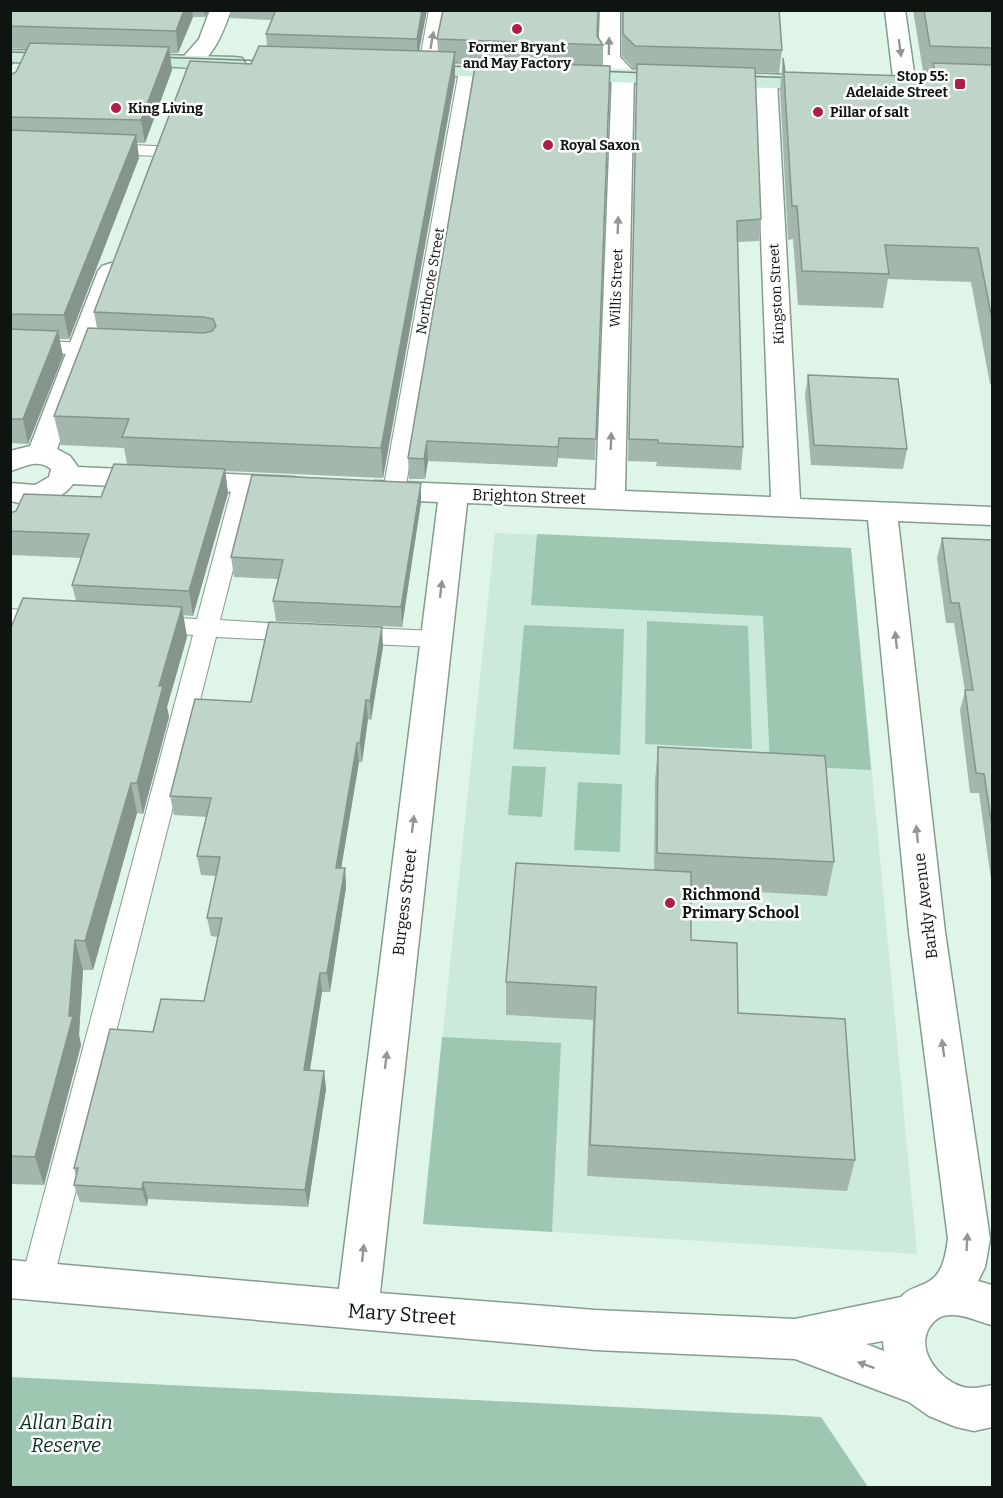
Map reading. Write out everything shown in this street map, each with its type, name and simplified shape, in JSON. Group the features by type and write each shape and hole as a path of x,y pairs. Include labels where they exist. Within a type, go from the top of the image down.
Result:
{"main road":[{"path":"18,63 84,58"},
{"path":"107,59 186,72 260,64"},
{"path":"391,69 847,84"},
{"path":"882,85 927,87"}],"street":[{"path":"186,72 209,41 221,10"},
{"path":"610,10 609,59 623,72 623,76"},
{"path":"895,10 905,86"},
{"name":"Willis Street","path":"610,500 623,76"},
{"name":"Kingston Street","path":"766,81 786,508"},
{"path":"41,454 117,254"},
{"path":"10,462 21,457 41,454 62,463 65,475 54,488 16,502"},
{"name":"Brighton Street","path":"65,475 993,516"},
{"name":"Burgess Street","path":"357,1311 454,493"},
{"name":"Barkly Avenue","path":"882,511 927,933 969,1239 964,1267 946,1294"},
{"name":"Mary Street","path":"23,1280 595,1330 795,1339 911,1315"},
{"path":"993,1305 977,1298 946,1294 926,1301 911,1315 903,1342 905,1357 921,1385 935,1397 952,1406 970,1409 993,1406"},
{"name":"Mary Street","path":"795,1339 921,1385"}],"lane":[{"path":"426,70 437,10"},
{"name":"Northcote Street","path":"394,491 467,71"},
{"path":"82,149 156,151"},
{"path":"10,345 120,351"},
{"path":"23,1280 206,628 244,484"},
{"path":"10,617 68,620"},
{"path":"126,624 435,639"}],"shaded area":[{"name":"Richmond Primary School","path":"495,533 851,548 917,1254 423,1224"}],"green space":[{"path":"537,534 851,548 871,770 770,765 763,616 531,605"},
{"path":"647,621 748,626 752,749 645,744"},
{"path":"524,625 624,629 620,755 513,749"},
{"path":"512,766 546,767 542,817 508,815"},
{"path":"578,782 622,784 620,852 574,850"},
{"path":"442,1037 561,1043 552,1232 423,1224"},
{"name":"Allan Bain Reserve","path":"10,1377 821,1417 868,1487 11,1487"}],"building":[{"path":"10,10 184,10 176,31 10,26"},
{"path":"276,10 422,10 417,39 266,34"},
{"name":"Former Bryant and May Factory","path":"443,10 598,10 597,36 603,45 437,39"},
{"path":"623,10 779,10 782,50 635,46 623,34"},
{"path":"924,10 993,10 993,48 930,46"},
{"path":"30,43 169,47 141,120 10,117 10,75 16,72"},
{"path":"259,46 455,52 381,448 122,437 129,419 54,416 88,328 204,333 212,331 216,326 213,319 204,317 94,312 190,61 251,64"},
{"path":"783,58 785,72 936,77 933,63 993,65 993,324 978,248 885,245 889,274 802,271 797,206 792,206"},
{"path":"476,61 610,66 596,439 559,438 558,447 427,441 424,459 408,458"},
{"path":"637,64 755,68 761,219 737,221 743,447 658,443 658,440 629,439"},
{"path":"10,130 136,135 64,315 10,314"},
{"path":"10,329 58,331 23,419 10,419"},
{"path":"808,375 898,379 907,449 814,445"},
{"path":"114,464 225,469 189,591 72,585 89,534 10,531 10,513 16,511 24,494 101,497"},
{"path":"252,475 421,483 401,607 273,601 283,560 231,557"},
{"path":"942,538 993,540 993,832 984,774 976,773 965,690 973,690 959,603 951,603"},
{"path":"23,598 182,607 159,686 163,686 137,783 131,783 85,941 75,940 69,1016 73,1016 35,1157 10,1156 10,630"},
{"path":"269,622 382,627 370,701 366,700 360,743 357,743 336,868 345,868 327,973 320,973 304,1070 324,1071 305,1190 143,1182 142,1189 74,1185 78,1168 74,1168 110,1029 153,1032 161,999 204,1001 222,918 207,918 220,857 197,856 211,798 170,796 195,699 251,702"},
{"path":"658,747 825,756 834,862 657,853"},
{"path":"516,863 691,872 691,940 737,943 738,1013 845,1019 855,1160 590,1145 596,987 506,982"}],"tram line":[{"path":"10,52 40,53"},
{"path":"154,57 268,61"},
{"path":"439,66 490,67"},
{"path":"592,71 652,73"},
{"path":"739,76 799,78"}],"place":[{"name":"Former Bryant and May Factory","path":"517,29"},
{"name":"Stop 55: Adelaide Street","path":"960,84"},
{"name":"King Living","path":"116,108"},
{"name":"Pillar of salt","path":"818,112"},
{"name":"Royal Saxon","path":"548,145"},
{"name":"Richmond Primary School","path":"670,903"}]}
